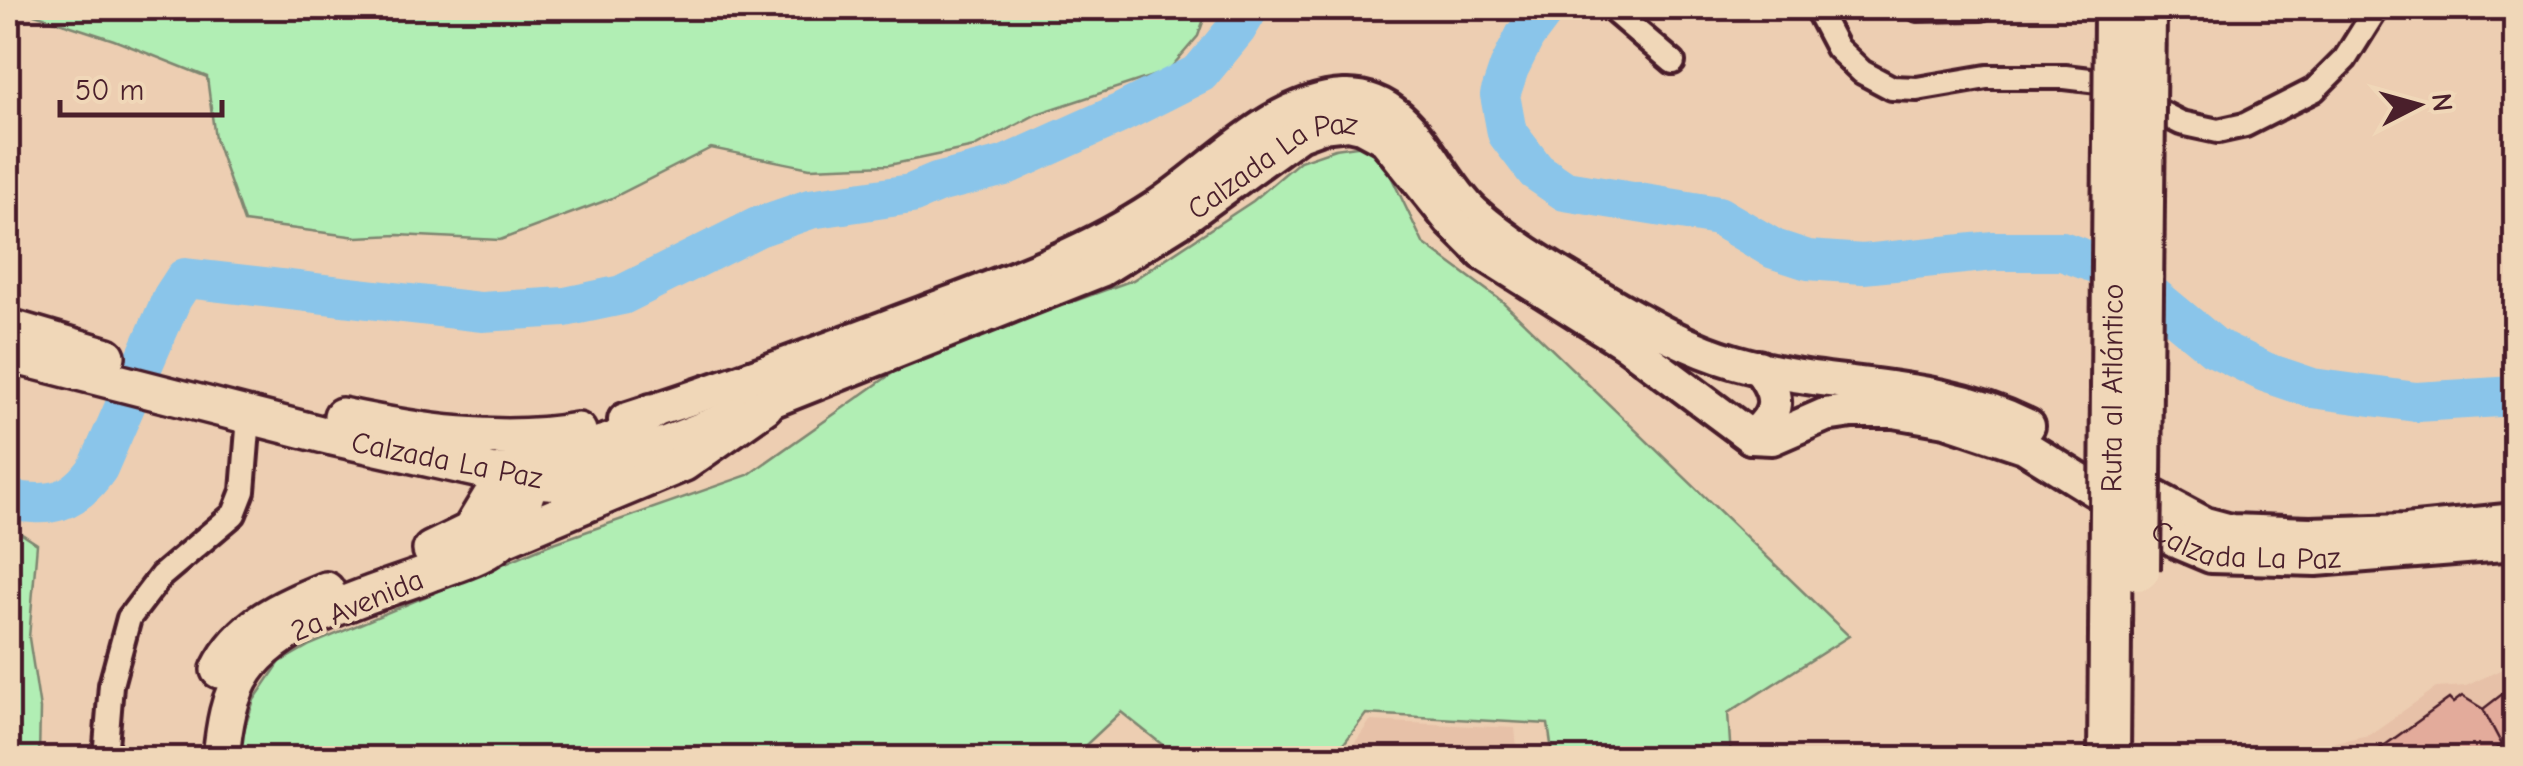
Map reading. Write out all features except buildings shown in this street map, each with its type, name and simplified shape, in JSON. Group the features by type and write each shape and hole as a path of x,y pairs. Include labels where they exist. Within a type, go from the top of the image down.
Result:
{"highway":[{"name":"Ruta al Atlántico","path":"2110,758 2130,16 2136,758"}],"main road":[{"name":"Calzada La Paz","path":"8,354 81,361 184,388 419,430 532,437 602,426 837,346 1095,244 1156,208 1278,117 1320,99 1342,97 1369,100 1406,122 1472,211 1570,280 1692,348 1758,367 1919,390 2006,415 2204,524 2231,531 2406,531 2516,520"},
{"name":"Calzada La Paz","path":"184,388 249,417 516,478 554,482 577,478 1102,270 1167,229 1299,134 1320,126 1348,123 1371,130 1393,146 1450,220 1483,253 1624,342 1751,437 1772,438 1825,414 1852,411 1894,411 1946,420 2024,446 2180,542 2211,556 2316,560 2516,543"},
{"name":"Calzada La Paz","path":"8,327 81,361"},
{"path":"1751,437 1771,416 1775,403 1774,390 1758,367"},
{"name":"2a Avenida","path":"221,758 234,691 244,672 268,646 304,623 472,558 502,539 684,463 764,406"},
{"path":"502,539 519,511 515,462 550,458 615,440 651,412"},
{"name":"2a Avenida","path":"200,758 202,728 215,680 248,631 281,608 470,531 490,502 516,478"}],"street":[{"path":"1610,8 1673,62"},
{"path":"1816,8 1837,48 1862,72 1892,88 1987,77 2098,81 2180,122 2218,131 2245,125 2314,90 2346,59 2377,8"},
{"path":"1918,9 1982,8"},
{"path":"106,758 111,685 129,618 161,576 234,514 243,491 249,417"}],"shaded area":[{"path":"2515,663 2515,758 2271,758 2369,735 2436,688 2466,686"},
{"path":"1370,721 1515,728 1518,758 1344,758"}],"green space":[{"path":"16,8 1208,8 1198,36 1168,71 1037,114 974,147 889,165 810,168 711,148 610,199 500,240 357,237 244,222 215,139 207,77 114,40"},
{"path":"1364,145 1388,170 1423,243 1503,302 1849,636 1728,713 1731,758 1553,758 1548,724 1366,714 1333,758 1179,758 1121,712 1072,758 656,758 647,752 605,744 573,758 514,750 508,758 238,758 237,750 254,700 280,662 310,645 548,545 748,475 911,360 1133,280 1253,201 1300,161 1335,149"},
{"path":"8,525 37,544 29,638 40,709 39,758 8,758"}],"waterway":[{"path":"8,500 59,501 79,490 98,468 172,298 185,278 481,312 565,307 622,295 758,227 810,209 911,194 937,183 1004,166 1119,114 1200,73 1249,8"},
{"path":"1546,8 1525,36 1500,95 1507,133 1536,171 1565,191 1718,216 1774,249 1808,260 1863,264 1994,251 2062,251 2127,275 2214,347 2265,372 2312,388 2416,402 2516,396"}]}
